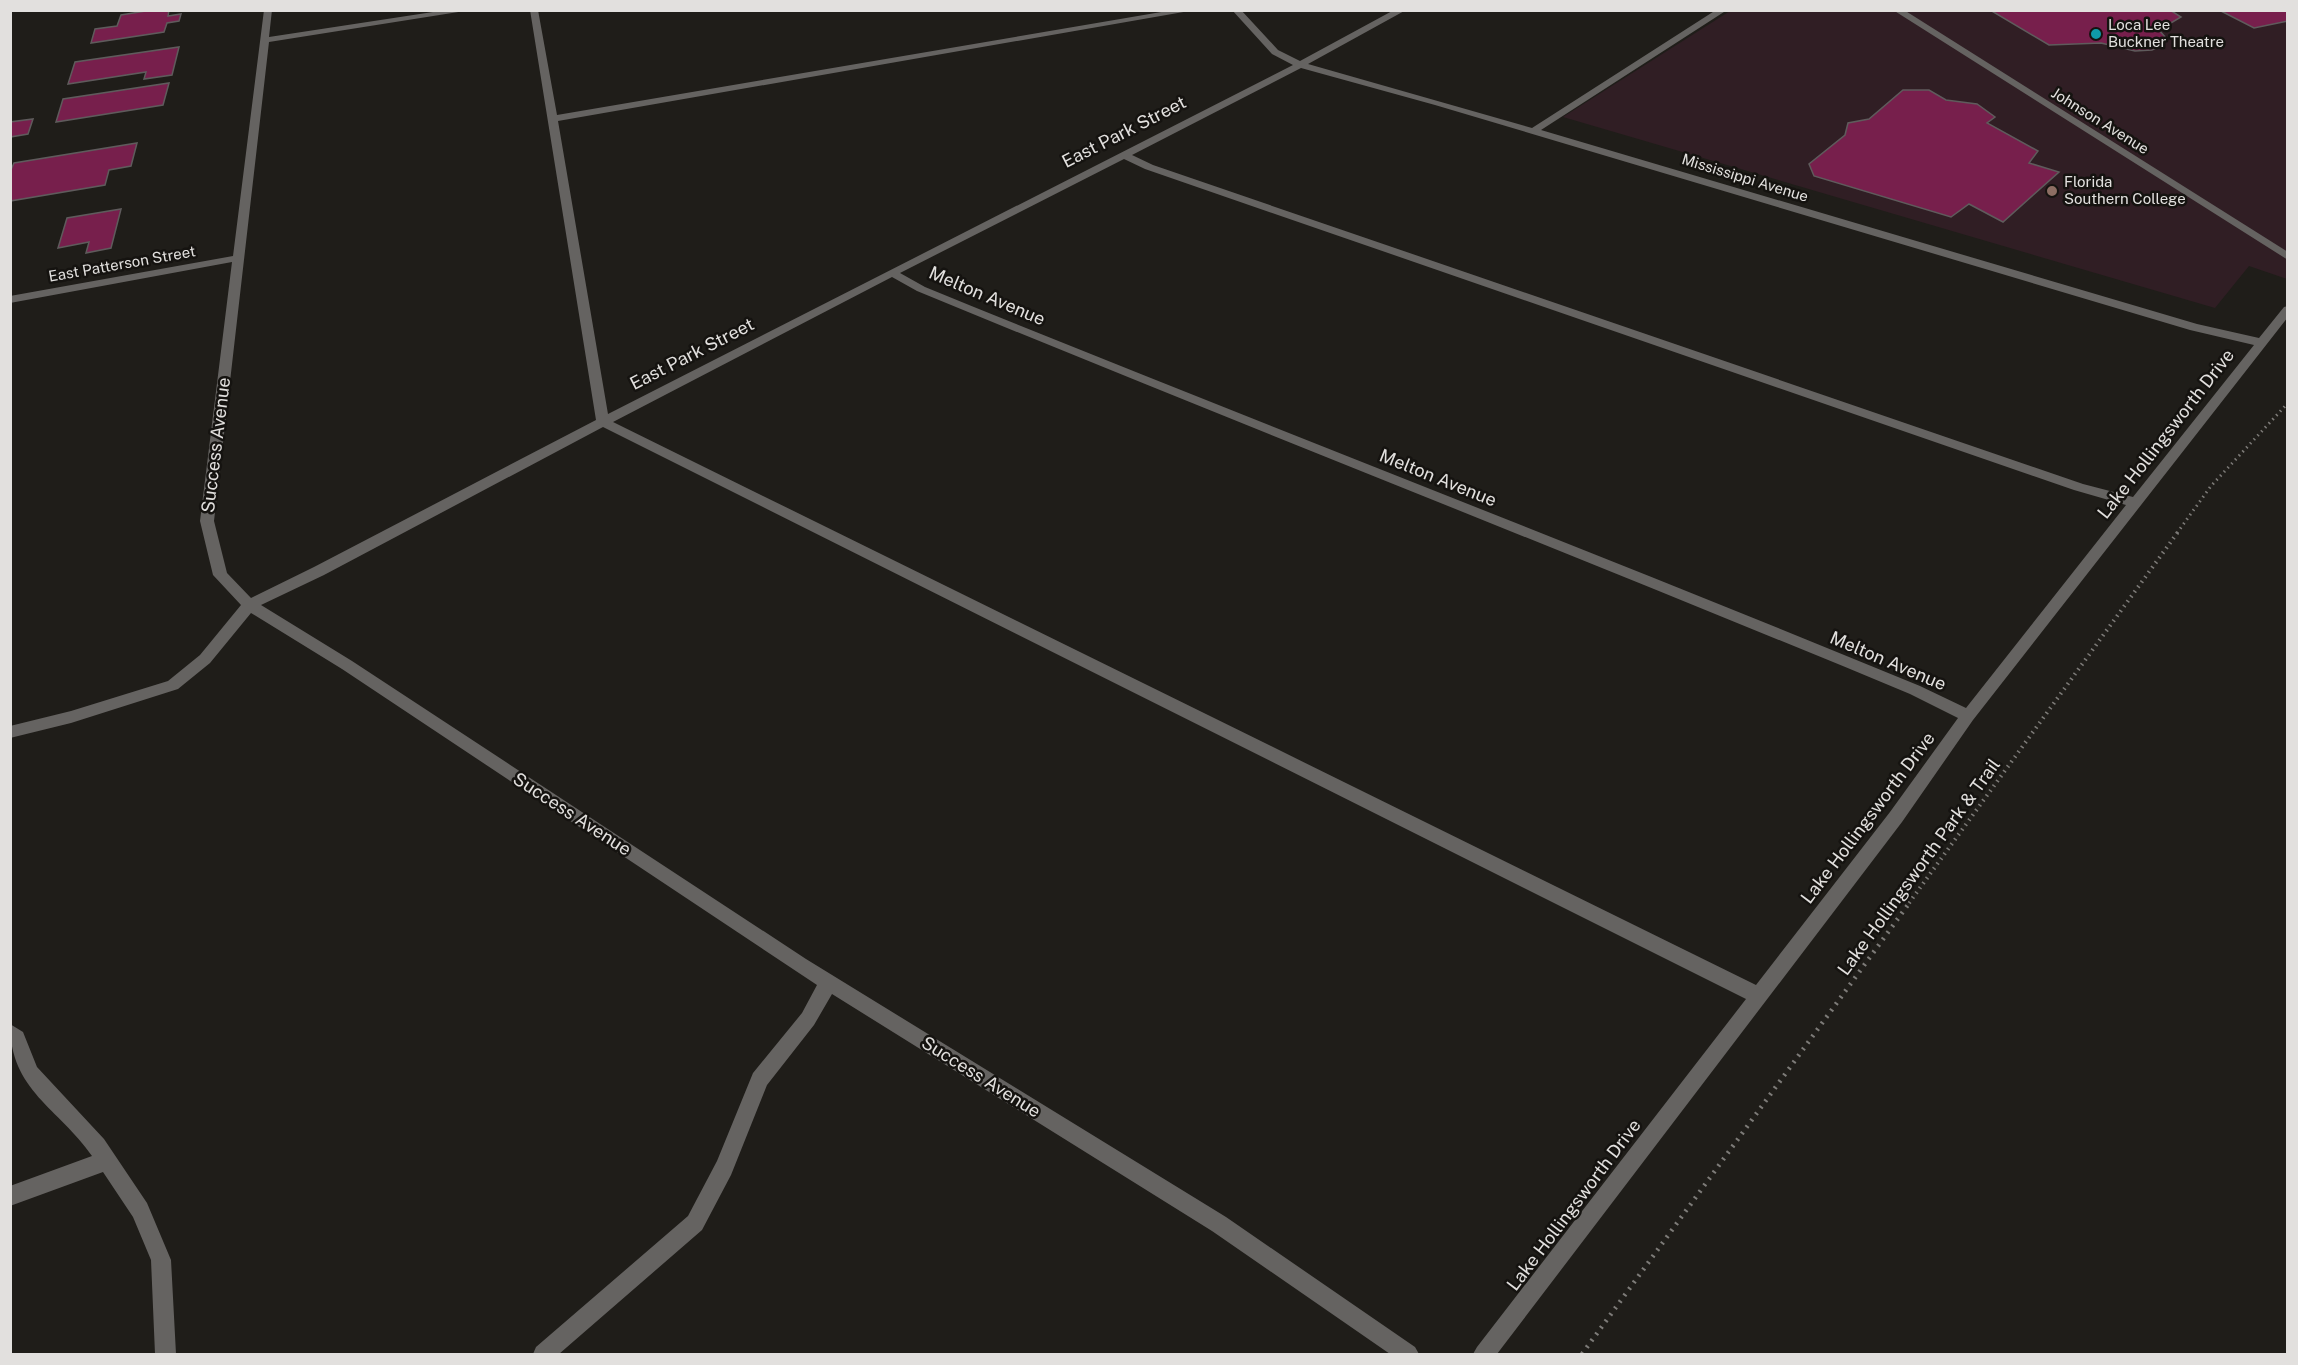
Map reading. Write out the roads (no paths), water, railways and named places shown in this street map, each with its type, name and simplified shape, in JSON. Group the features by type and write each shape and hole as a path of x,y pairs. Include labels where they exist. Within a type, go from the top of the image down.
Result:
{"street":[{"name":"Success Avenue","path":"268,10 207,521 220,575 249,605 347,665 829,982 1219,1224 1408,1354"},
{"path":"266,40 467,10"},
{"path":"534,10 603,422 1759,996"},
{"path":"552,119 1191,10"},
{"name":"Mississippi Avenue","path":"1236,10 1275,52 1300,65 1533,131 2182,324 2263,343"},
{"name":"East Park Street","path":"10,732 71,717 173,685 205,659 249,605 319,572 603,422 1300,65 1402,10"},
{"path":"1533,131 1723,10"},
{"name":"Johnson Avenue","path":"1897,10 2288,257"},
{"path":"1124,155 1315,225 2079,487 2136,503"},
{"name":"East Patterson Street","path":"10,300 238,258"},
{"name":"Melton Avenue","path":"894,274 921,289 1082,355 1662,586 1915,690 1968,716"},
{"name":"Lake Hollingsworth Drive","path":"1484,1354 1896,817 1968,716 2288,309"},
{"path":"543,1354 695,1223 724,1168 760,1079 808,1019 829,982"},
{"path":"10,1033 17,1038 30,1073 108,1160 140,1210 161,1260 166,1354"},
{"path":"10,1196 108,1160"}],"place":[{"name":"Loca Lee Buckner Theatre","path":"2096,34"},
{"name":"Florida Southern College","path":"2052,191"}]}
